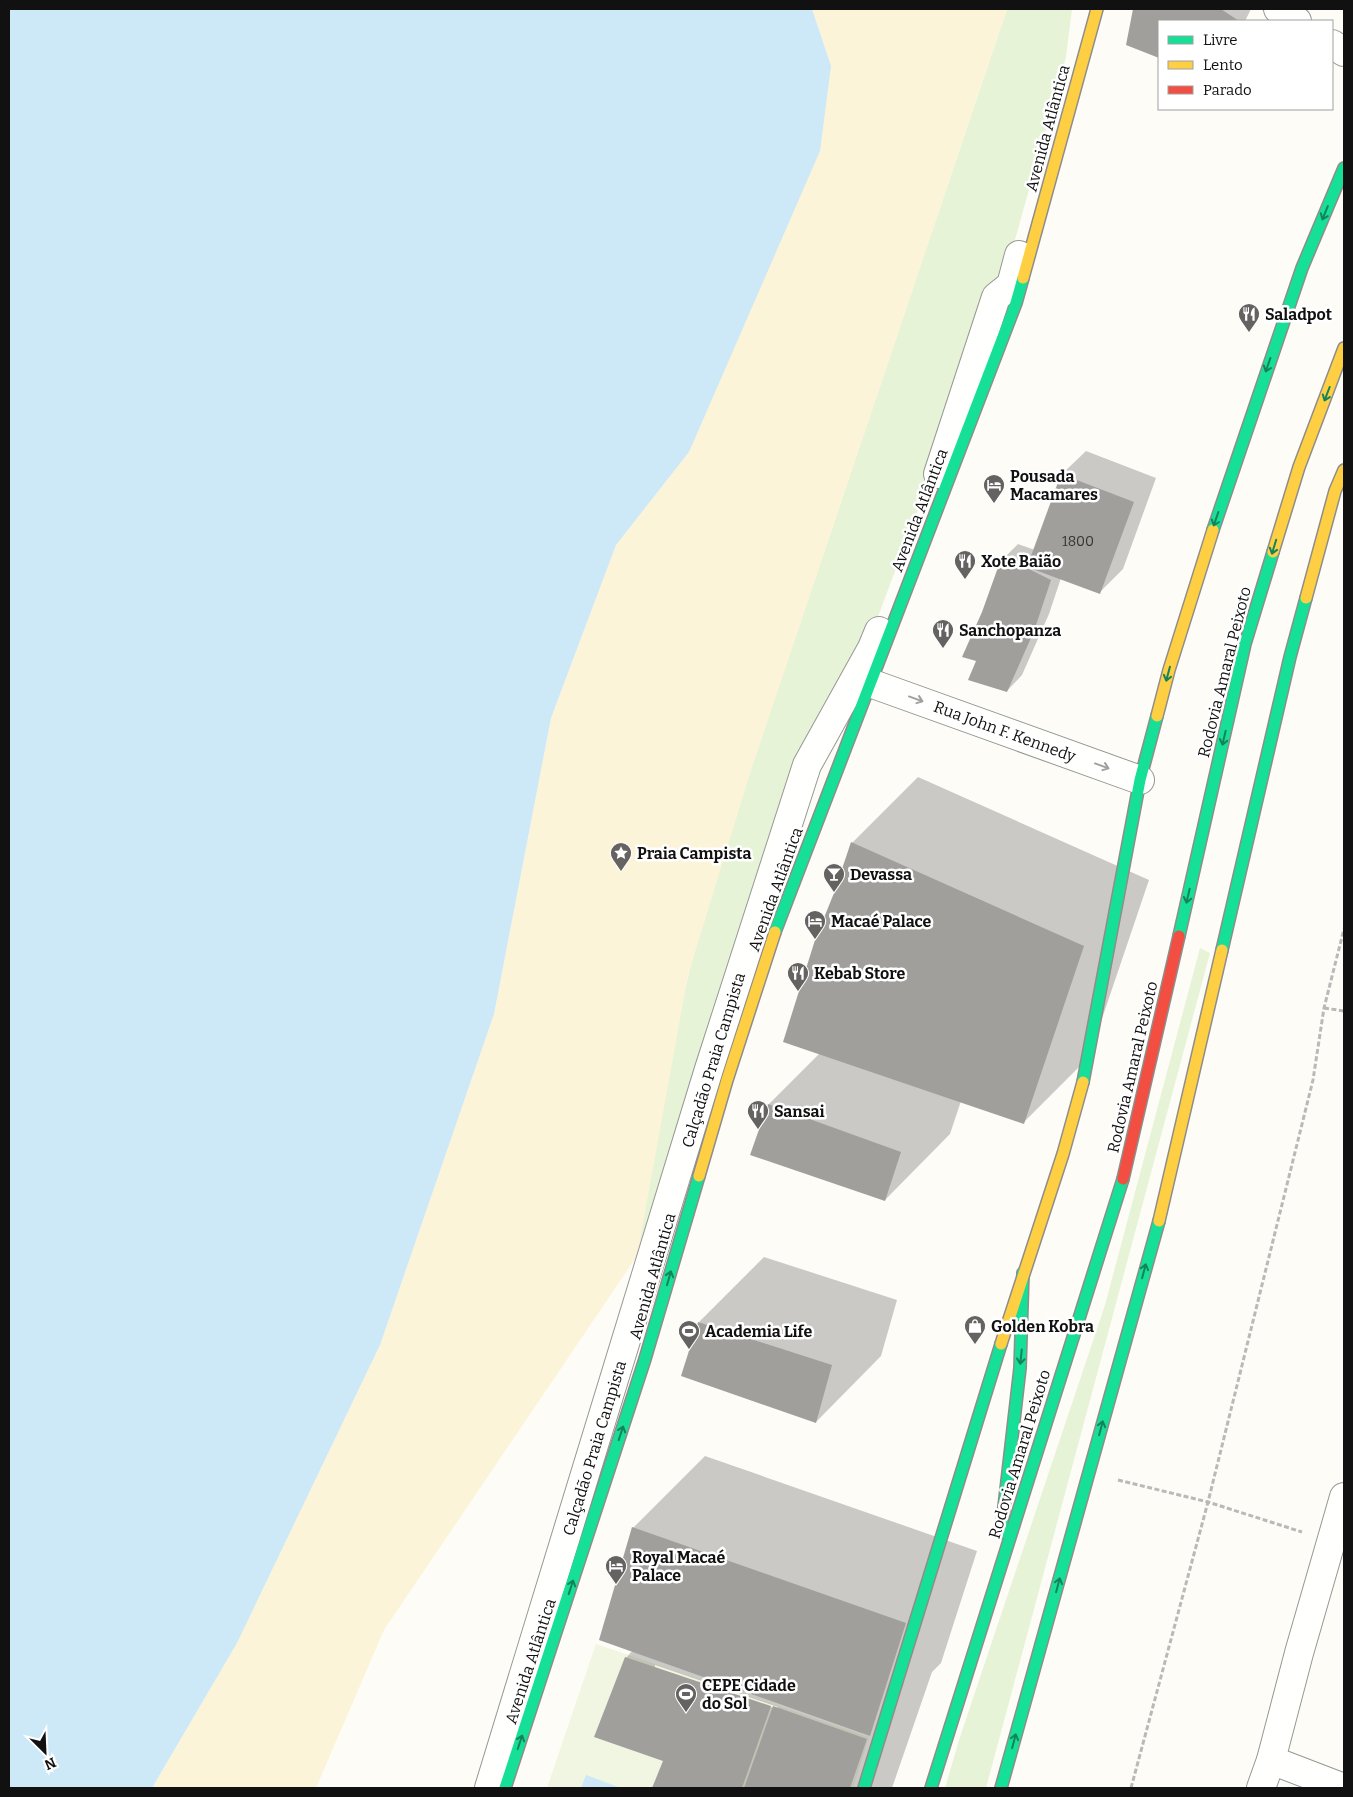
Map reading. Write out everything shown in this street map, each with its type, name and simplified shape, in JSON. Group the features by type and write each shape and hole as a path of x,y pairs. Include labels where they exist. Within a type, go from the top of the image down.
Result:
{"main road":[{"name":"Avenida Atlântica","path":"505,1788 645,1359 727,1080 778,924 1016,303 1097,9"},
{"path":"864,1788 1023,1273 1063,1154 1086,1071 1140,780 1169,670 1201,564 1302,268 1344,168"},
{"name":"Rodovia Amaral Peixoto","path":"931,1788 1125,1173 1245,644 1299,467 1344,348"},
{"path":"1001,1788 1166,1195 1290,656 1336,490 1344,470"},
{"path":"1000,1569 1003,1499 1023,1342 1023,1273"}],"street":[{"name":"Calçadão Praia Campista","path":"490,1788 709,1069 807,764 872,648 906,569 996,297 1011,285 1082,25 1084,9"},
{"path":"1278,9 1295,20"},
{"path":"1333,45 1344,52"},
{"name":"Rua John F. Kennedy","path":"870,683 1140,780"},
{"path":"1261,1788 1271,1760 1330,1540 1344,1497"},
{"path":"1271,1760 1344,1788"}],"path":[{"path":"1131,1788 1208,1502 1313,1080 1324,1008 1344,929"},
{"path":"1324,1008 1344,1011"},
{"path":"1089,1472 1208,1502 1330,1540"}],"green space":[{"path":"1007,9 1072,9 1066,57 1001,290 637,1256 664,1071 709,894"},
{"path":"1200,948 1210,953 986,1788 945,1788 959,1740 1105,1305"},
{"name":"CEPE Cidade do Sol","path":"596,1644 869,1737 853,1788 547,1788"}],"sand":[{"name":"Praia Campista","path":"812,9 1007,9 751,770 688,975 637,1256 384,1630 316,1788 152,1788 237,1643 380,1345 494,1014 551,718 616,545 689,452 831,66"}],"water":[{"path":"9,9 812,9 831,66 820,151 689,452 616,545 551,718 494,1014 380,1345 237,1643 152,1788 9,1788"},
{"path":"586,1775 621,1788 581,1788"}],"building":[{"path":"1133,9 1221,9 1238,20 1158,20 1158,58 1126,45"},
{"path":"1061,474 1134,502 1100,594 1027,567"},
{"path":"1001,559 1027,568 1051,580 1034,631 1007,692 968,680 976,661 962,657 982,612"},
{"path":"851,842 1084,946 1024,1124 783,1042 815,940 834,893"},
{"path":"768,1104 901,1152 885,1201 750,1155"},
{"path":"698,1322 832,1365 816,1423 681,1376"},
{"path":"632,1527 906,1623 870,1736 599,1640"},
{"path":"625,1657 771,1706 742,1788 652,1788 663,1761 594,1737"},
{"path":"773,1706 867,1739 850,1788 744,1788"}],"traffic: fast":[{"path":"1213,530 1302,268 1344,168"},
{"path":"775,932 1016,303 1023,278"},
{"path":"1179,936 1245,644 1273,552"},
{"path":"1222,950 1290,657 1306,598"},
{"path":"1083,1082 1140,780 1157,716"},
{"path":"505,1788 645,1359 699,1176"},
{"path":"931,1788 1123,1179"},
{"path":"1001,1788 1159,1221"},
{"path":"1001,1533 1020,1368 1023,1273"},
{"path":"864,1788 1001,1344"}],"traffic: slow":[{"path":"1023,278 1097,9"},
{"path":"1273,552 1299,467 1344,348"},
{"path":"1306,598 1335,491 1344,470"},
{"path":"1157,716 1169,670 1213,530"},
{"path":"699,1176 727,1080 775,932"},
{"path":"1159,1221 1222,950"},
{"path":"1001,1344 1063,1154 1083,1082"}],"traffic: jam":[{"path":"1123,1179 1179,936"}],"place":[{"name":"Saladpot","path":"1249,333"},
{"name":"Pousada Macamares","path":"994,504"},
{"name":"Xote Baião","path":"965,580"},
{"name":"Sanchopanza","path":"943,649"},
{"name":"Praia Campista","path":"621,872"},
{"name":"Devassa","path":"834,893"},
{"name":"Macaé Palace","path":"815,940"},
{"name":"Kebab Store","path":"798,992"},
{"name":"Sansai","path":"758,1130"},
{"name":"Golden Kobra","path":"975,1345"},
{"name":"Academia Life","path":"689,1350"},
{"name":"Royal Macaé Palace","path":"616,1585"},
{"name":"CEPE Cidade do Sol","path":"686,1713"}]}
